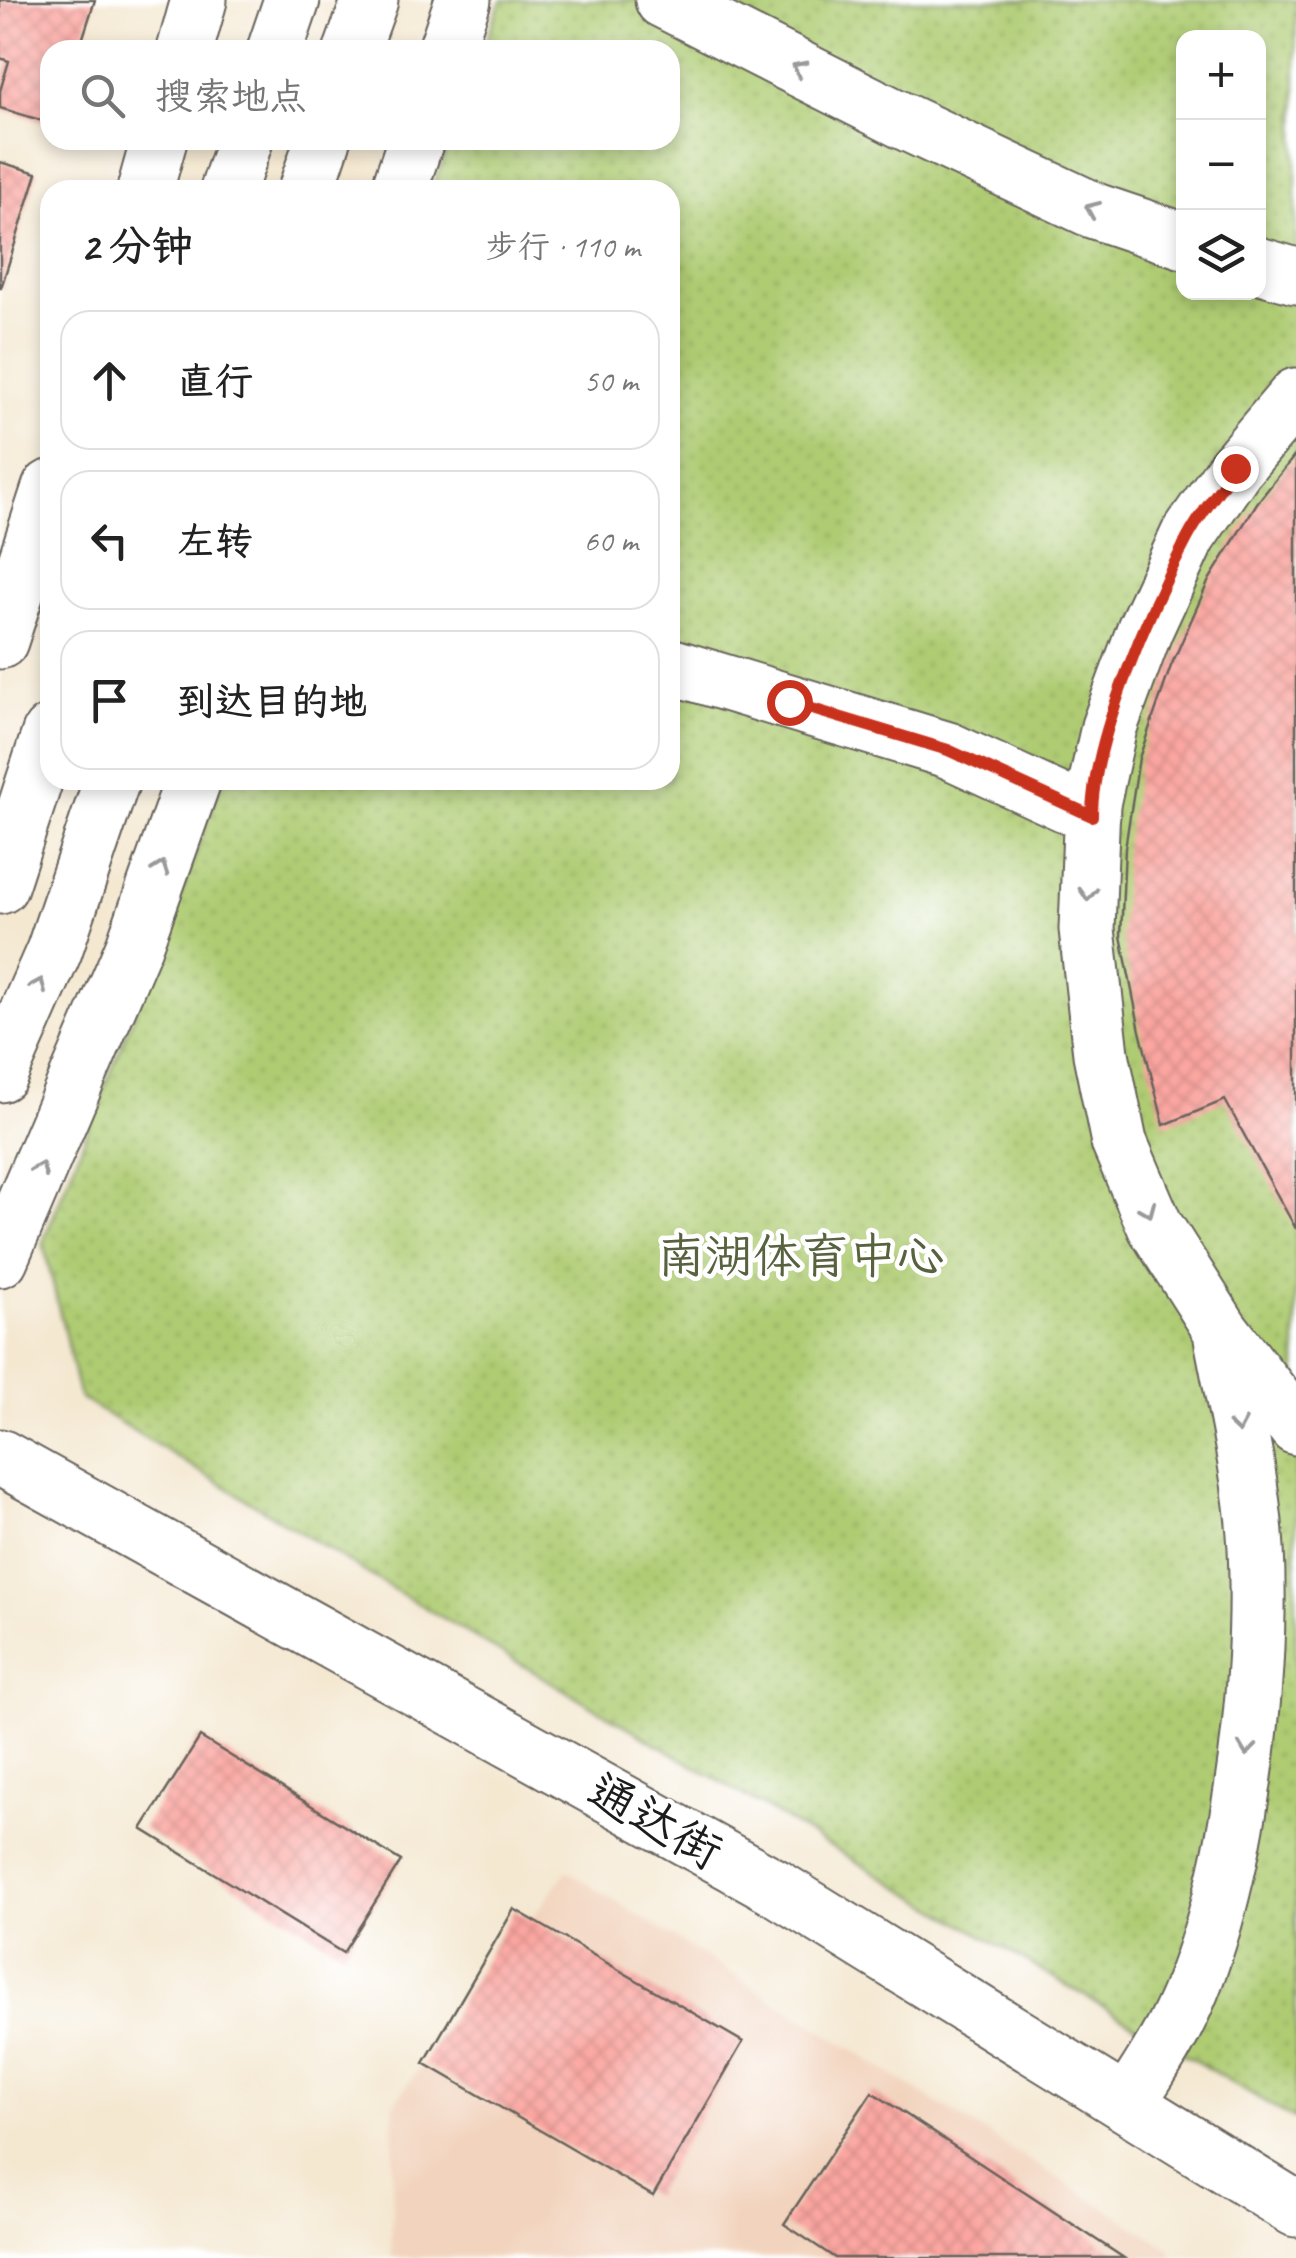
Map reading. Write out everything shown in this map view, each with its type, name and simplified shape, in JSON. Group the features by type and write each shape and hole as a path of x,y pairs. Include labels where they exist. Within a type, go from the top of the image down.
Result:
{"street":[{"path":"188,40 200,0"},
{"path":"278,40 292,0"},
{"path":"356,40 370,0"},
{"path":"450,40 464,0"},
{"path":"663,0 903,121 1095,211 1176,238"},
{"path":"148,180 156,150"},
{"path":"231,180 242,150"},
{"path":"309,180 320,150"},
{"path":"402,180 413,150"},
{"path":"1266,267 1296,276"},
{"path":"1296,396 1235,468 1188,536 1145,629 1108,727 1092,816 1086,929 1101,1054 1119,1142 1155,1226 1221,1330 1296,1427"},
{"path":"0,641 40,519"},
{"path":"680,669 948,750 1092,816"},
{"path":"0,886 40,764"},
{"path":"0,1074 54,951 109,790"},
{"path":"0,1258 134,946 189,790"},
{"path":"1128,2103 1176,2023 1213,1926 1248,1749 1256,1647 1256,1547 1221,1330"},
{"name":"通达街","path":"4,1452 775,1887 1296,2209"}],"shaded area":[{"path":"567,1871 1171,2249 1172,2258 391,2258 394,2103"}],"green space":[{"name":"南湖体育中心","path":"501,0 1296,0 1296,2120 388,1586 80,1398 43,1242 175,911 218,790 680,790 680,180 436,180 446,150 680,150 680,40 487,40"}],"building":[{"path":"0,0 95,0 82,40 40,40 40,120 0,108 0,91 9,61 0,58"},
{"path":"0,162 37,173 1,288 0,288"},
{"path":"1296,454 1296,1229 1225,1100 1164,1125 1121,936 1125,848 1139,758 1171,666 1209,580 1257,503"},
{"path":"200,1737 401,1861 343,1953 142,1829"},
{"path":"514,1909 743,2042 653,2196 424,2063"},
{"path":"872,2092 1124,2258 835,2258 784,2224"}],"route":[{"path":"789,702 948,750 1092,816 1108,727 1145,629 1188,536 1235,468"}]}
